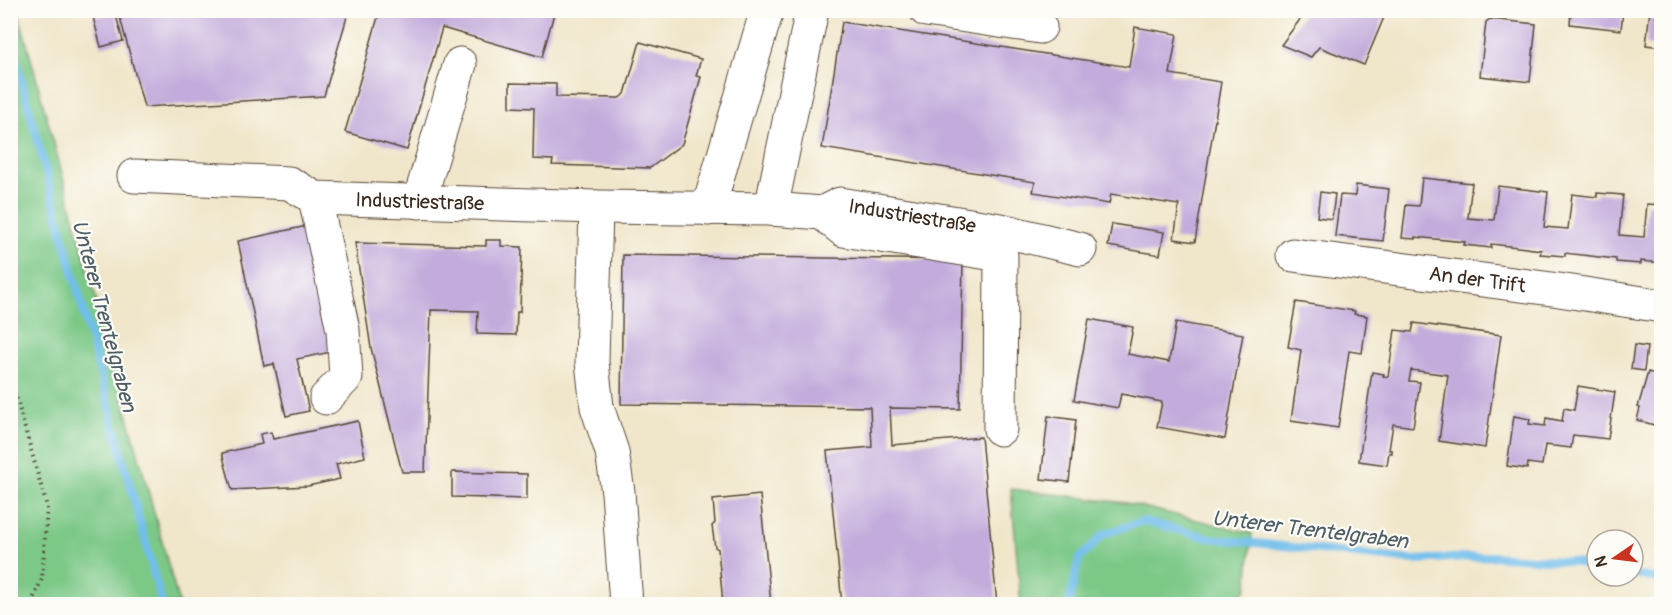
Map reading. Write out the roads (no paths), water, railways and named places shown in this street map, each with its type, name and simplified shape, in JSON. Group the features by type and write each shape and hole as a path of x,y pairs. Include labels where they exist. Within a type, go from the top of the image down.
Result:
{"street":[{"path":"771,209 812,10"},
{"path":"926,10 1040,27"},
{"path":"708,209 765,11"},
{"path":"419,202 460,64"},
{"name":"Industriestraße","path":"135,176 289,183 324,198 419,202 771,209 822,213 840,204 1002,230 1080,249"},
{"path":"324,198 344,330 346,377 326,398"},
{"path":"596,207 592,362 597,407 612,452 618,492 626,604"},
{"path":"822,213 843,231 1001,255 1000,429"},
{"name":"An der Trift","path":"1293,255 1662,306"}],"waterway":[{"name":"Unterer Trentelgraben","path":"10,38 162,604"},
{"name":"Unterer Trentelgraben","path":"1069,604 1079,559 1104,534 1143,521 1210,538 1412,560 1492,556 1585,564"},
{"name":"Unterer Trentelgraben","path":"1645,576 1662,580"}]}
